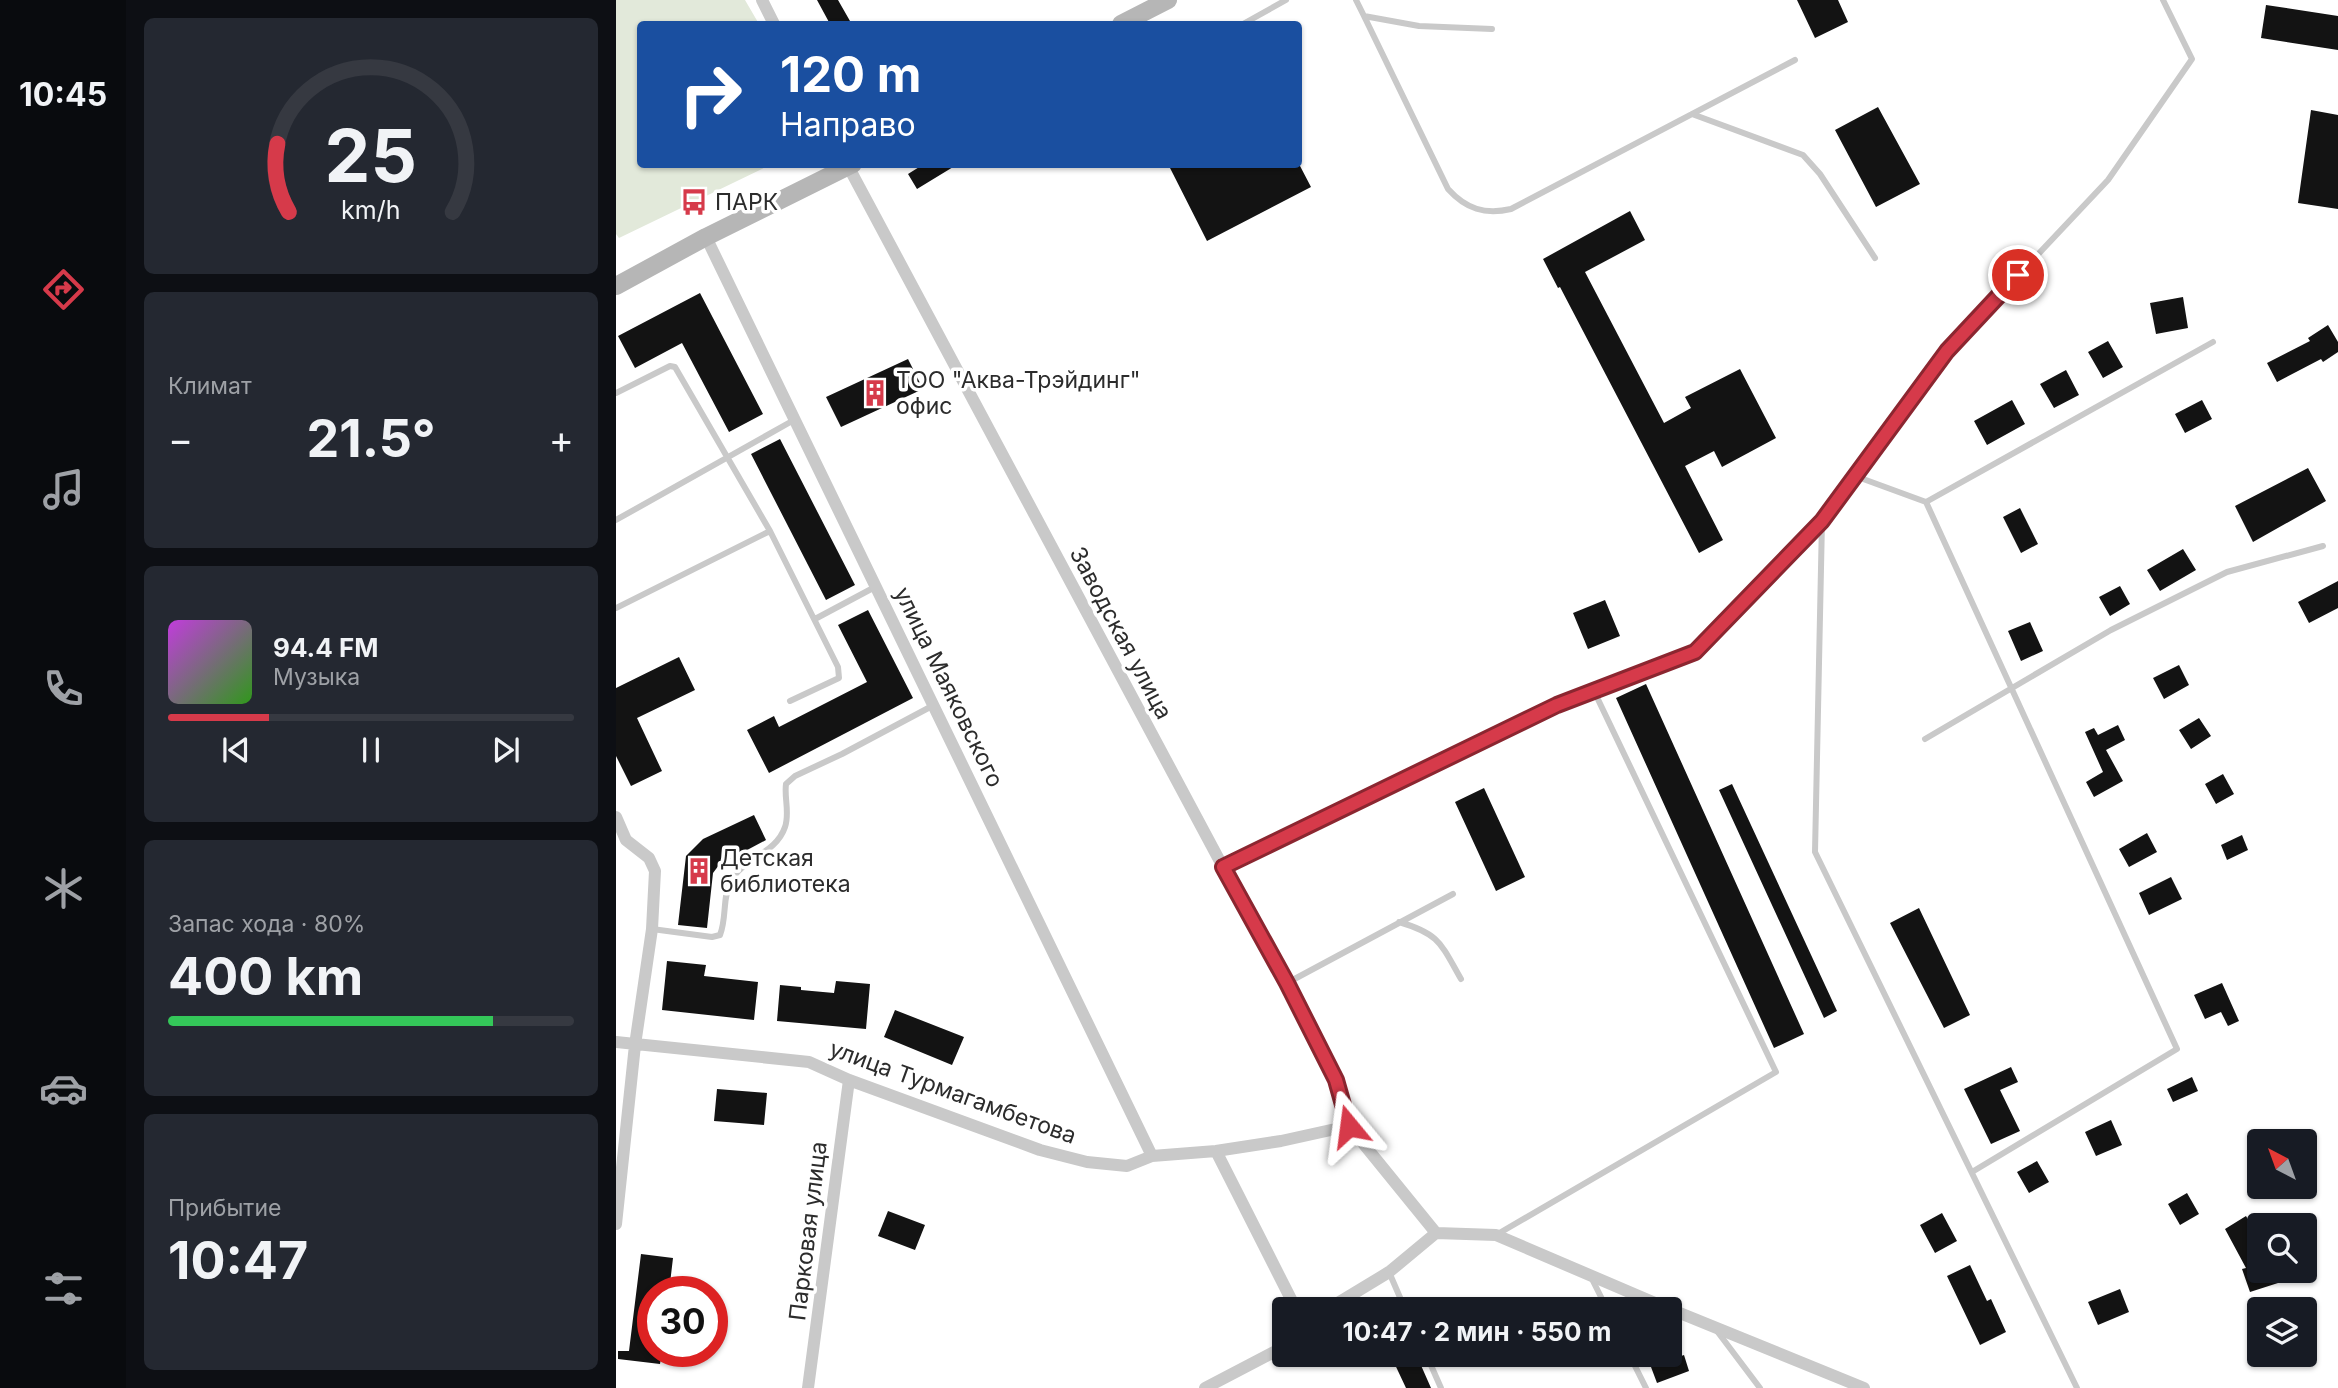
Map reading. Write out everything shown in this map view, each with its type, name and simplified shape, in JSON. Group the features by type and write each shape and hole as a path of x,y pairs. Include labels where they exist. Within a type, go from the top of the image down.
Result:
{"main road":[{"path":"1127,21 1168,0"},
{"path":"616,286 843,168"}],"street":[{"path":"762,0 772,21"},
{"name":"Заводская улица","path":"851,168 1287,983 1336,1080 1349,1126"},
{"name":"улица Маяковского","path":"706,237 1152,1156"},
{"path":"616,817 621,839 649,858 655,871 652,929 635,1045 616,1224"},
{"name":"улица Турмагамбетова","path":"616,1042 809,1062 849,1080 1040,1150 1087,1162 1127,1166 1152,1156 1216,1151 1349,1126"},
{"name":"Парковая улица","path":"808,1388 849,1080"},
{"path":"1349,1126 1436,1233"},
{"path":"1216,1151 1290,1297"},
{"path":"1348,1297 1389,1272 1436,1233 1496,1235 1642,1297"},
{"path":"1682,1315 1864,1388"},
{"path":"1205,1388 1272,1353"}],"lane":[{"path":"1248,21 1286,0"},
{"path":"1356,0 1448,190 1465,205 1488,212 1511,209 1795,60"},
{"path":"1223,867 1557,705 1695,652 1822,521 1947,351 2108,180 2192,59 2163,0"},
{"path":"1364,16 1419,26 1492,29"},
{"path":"1692,114 1802,155 1820,174 1875,258"},
{"path":"1926,502 2213,342"},
{"path":"616,393 670,366 675,367 770,531 838,667 839,678 790,701"},
{"path":"616,520 795,419"},
{"path":"1855,476 1926,502 2176,1049 1972,1172"},
{"path":"1822,521 1815,852 2077,1388"},
{"path":"616,608 770,531"},
{"path":"1924,739 2111,630 2227,572 2323,547"},
{"path":"816,619 876,586"},
{"path":"1496,1235 1776,1072 1594,691"},
{"path":"652,929 712,937 720,935 725,922 726,900 732,878 770,849 780,839 786,826 786,783 934,705"},
{"path":"1287,983 1453,894"},
{"path":"1399,922 1431,934 1440,942 1461,979"},
{"path":"1389,1272 1400,1297"},
{"path":"1590,1274 1601,1297"},
{"path":"1717,1330 1760,1388"},
{"path":"1432,1367 1441,1388"},
{"path":"1636,1367 1646,1388"}],"green space":[{"path":"616,0 745,0 757,21 637,21 637,168 764,168 619,238 616,234"}],"building":[{"path":"817,0 838,0 850,21 828,21"},
{"path":"1797,0 1838,0 1848,22 1815,38"},
{"path":"2266,5 2338,16 2338,50 2261,38"},
{"path":"1878,107 1920,184 1876,207 1835,130"},
{"path":"2311,110 2338,115 2338,209 2298,203"},
{"path":"918,168 951,168 917,189 908,174"},
{"path":"1170,168 1301,168 1311,187 1207,241"},
{"path":"1630,211 1645,240 1585,272 1664,423 1691,408 1685,397 1740,369 1776,438 1722,467 1714,451 1685,466 1723,540 1699,553 1543,259"},
{"path":"700,293 763,414 729,432 682,343 635,368 618,336"},
{"path":"2183,297 2188,328 2156,334 2150,303"},
{"path":"2328,325 2338,342 2338,352 2323,362 2321,359 2277,382 2267,363 2310,341 2308,338"},
{"path":"2108,341 2123,367 2103,378 2088,352"},
{"name":"ТОО \"Аква-Трэйдинг\" офис","path":"908,359 923,389 841,427 826,397"},
{"path":"2066,370 2079,395 2054,408 2040,384"},
{"path":"2012,400 2025,424 1987,445 1974,421"},
{"path":"2202,400 2212,419 2185,433 2175,414"},
{"path":"780,439 855,585 826,600 751,454"},
{"path":"2308,468 2326,501 2253,542 2235,506"},
{"path":"2020,508 2038,544 2021,553 2003,517"},
{"path":"2183,549 2196,570 2160,591 2147,570"},
{"path":"2338,581 2338,608 2309,623 2298,602"},
{"path":"2120,586 2130,604 2110,616 2099,597"},
{"path":"1605,600 1620,636 1588,649 1573,613"},
{"path":"868,610 913,698 769,773 747,730 774,716 779,727 867,682 838,625"},
{"path":"2030,622 2043,651 2021,661 2008,631"},
{"path":"679,657 695,690 637,718 662,771 631,786 616,756 616,688"},
{"path":"2179,665 2189,685 2164,699 2153,678"},
{"path":"1646,684 1804,1034 1774,1048 1616,698"},
{"path":"2199,718 2211,736 2191,749 2179,730"},
{"path":"2118,725 2125,740 2106,750 2123,781 2094,797 2086,782 2103,772 2085,732 2094,728 2098,735"},
{"path":"2223,774 2234,794 2216,804 2205,784"},
{"path":"1732,784 1837,1011 1824,1018 1719,790"},
{"path":"1484,788 1525,877 1496,891 1455,802"},
{"name":"Детская библиотека","path":"754,815 766,840 719,865 713,873 707,928 678,925 686,856 703,839"},
{"path":"2147,833 2157,852 2129,867 2119,849"},
{"path":"2242,835 2248,850 2227,860 2221,845"},
{"path":"2171,877 2182,899 2149,915 2139,893"},
{"path":"1919,908 1970,1015 1944,1028 1890,923"},
{"path":"667,961 706,965 704,976 758,982 754,1020 662,1010"},
{"path":"836,981 870,984 866,1029 777,1021 780,985 834,993"},
{"path":"2222,983 2239,1021 2228,1026 2221,1012 2205,1019 2194,995"},
{"path":"895,1010 964,1037 952,1065 884,1037"},
{"path":"2011,1067 2018,1082 2000,1090 2020,1131 1991,1144 1964,1089"},
{"path":"2192,1077 2198,1091 2173,1102 2167,1089"},
{"path":"717,1089 767,1093 764,1125 714,1121"},
{"path":"2111,1120 2122,1145 2096,1156 2085,1132"},
{"path":"2037,1161 2049,1182 2029,1193 2017,1172"},
{"path":"2187,1193 2199,1214 2180,1225 2168,1204"},
{"path":"888,1211 925,1225 915,1250 878,1236"},
{"path":"1942,1213 1957,1241 1935,1253 1920,1225"},
{"path":"2246,1216 2247,1283 2278,1283 2250,1292 2242,1269 2246,1268 2225,1229"},
{"path":"641,1254 673,1258 671,1276 638,1276"},
{"path":"1970,1265 1987,1301 1991,1299 2006,1332 1980,1345 1947,1276"},
{"path":"637,1286 637,1361 618,1359 618,1351 629,1351"},
{"path":"2120,1289 2129,1312 2098,1325 2088,1302"},
{"path":"1684,1355 1689,1371 1657,1383 1651,1367 1682,1367"},
{"path":"1396,1367 1422,1367 1431,1388 1406,1388"}],"place":[{"name":"ПАРК","path":"694,202"},
{"name":"ТОО \"Аква-Трэйдинг\" офис","path":"875,393"},
{"name":"Детская библиотека","path":"699,871"}],"route":[{"path":"1349,1126 1336,1080 1287,983 1223,867 1557,705 1695,652 1822,521 1947,351 2018,275"}]}
